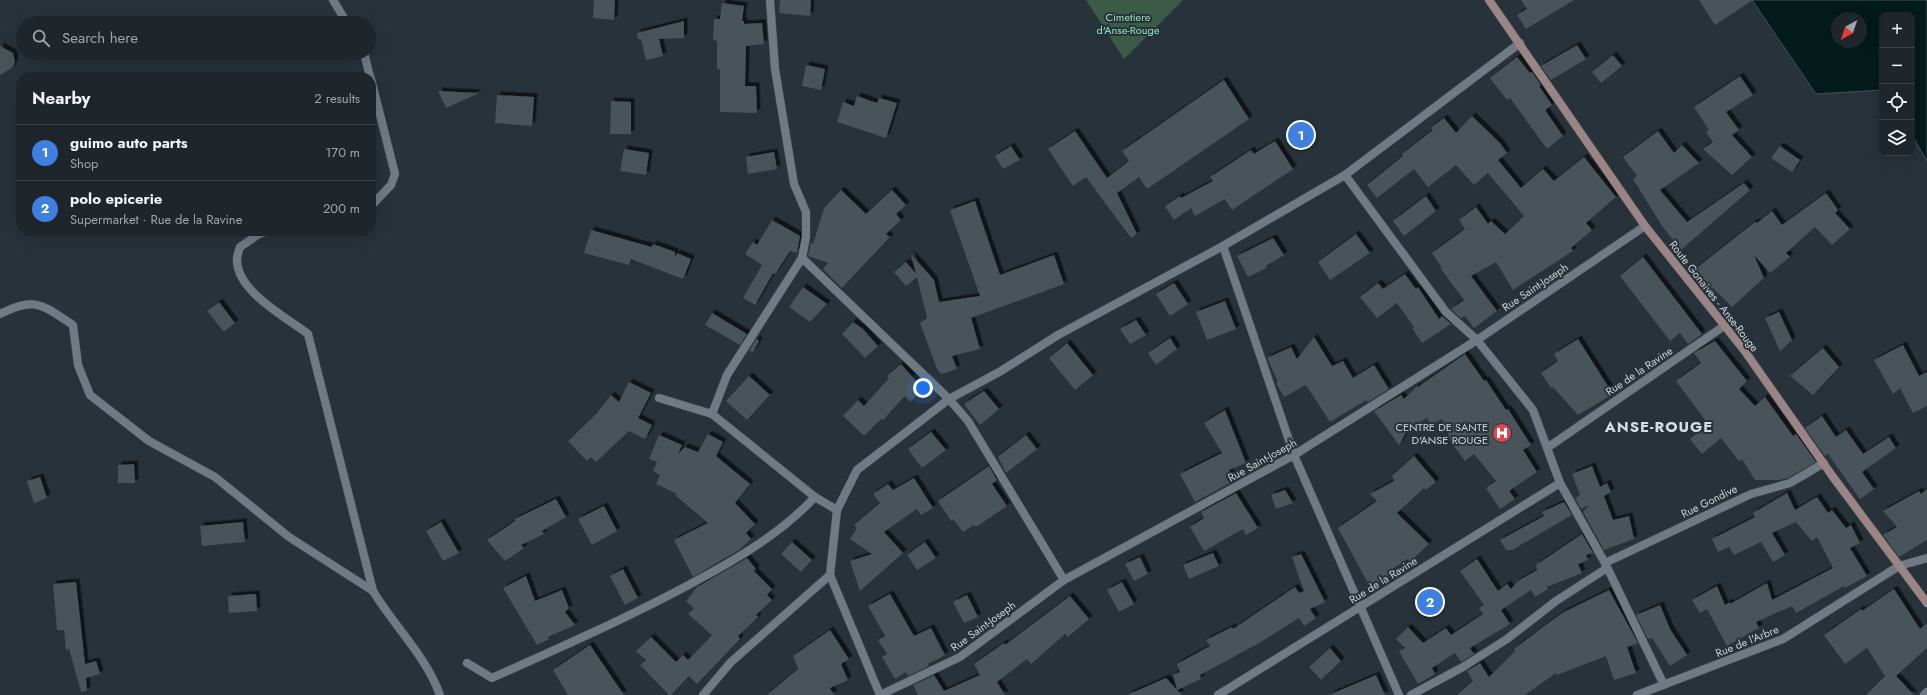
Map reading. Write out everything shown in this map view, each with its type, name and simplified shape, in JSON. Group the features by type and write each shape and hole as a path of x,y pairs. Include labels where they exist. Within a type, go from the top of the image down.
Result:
{"main road":[{"name":"Route Gonaives - Anse-Rouge","path":"1489,0 1645,226 1744,350 1898,566 1927,603"}],"street":[{"path":"333,0 343,16"},
{"path":"712,414 727,375 802,258 806,237 806,212 792,177 775,69 770,0"},
{"path":"880,695 830,575 837,510 857,470 949,399 1001,371 1058,335 1223,246 1345,175 1520,44"},
{"path":"366,60 369,72"},
{"path":"376,98 395,174 391,185 376,201"},
{"path":"1345,175 1446,312 1477,340 1533,410 1560,483 1606,565 1664,685"},
{"name":"Rue Saint-Joseph","path":"880,695 960,657 1064,580 1294,455 1477,340 1645,226"},
{"path":"256,236 240,247 237,260 244,282 266,305 308,334 373,591 386,612 416,652 440,695"},
{"path":"1223,246 1294,455 1400,695"},
{"path":"802,258 949,399 968,421 1064,580"},
{"path":"0,314 19,304 40,304 73,325 78,365 90,395 149,441 214,477 289,537 373,591"},
{"name":"Rue de la Ravine","path":"1547,448 1724,326"},
{"path":"659,398 712,414 815,497 837,510"},
{"name":"Rue Gondive","path":"1411,695 1463,667 1507,639 1606,565 1750,494 1790,483 1824,463"},
{"name":"Rue de la Ravine","path":"1218,695 1560,483"},
{"path":"467,663 492,678 652,605 741,557 796,517 815,497"},
{"name":"Rue de l'Arbre","path":"1637,695 1783,639 1898,566 1927,558"},
{"path":"703,695 731,662 830,575"},
{"path":"1924,695 1927,692"}],"green space":[{"name":"Cimetiere d'Anse-Rouge","path":"1086,0 1183,0 1124,59"}],"shaded area":[{"path":"1752,0 1927,0 1927,161 1915,140 1915,12 1879,12 1879,90 1816,94"}],"building":[{"path":"594,0 615,0 614,20 593,18"},
{"path":"780,0 811,0 810,16 779,13"},
{"path":"1521,0 1574,0 1526,29 1517,15 1527,9"},
{"path":"1699,0 1753,0 1715,25"},
{"path":"722,3 744,6 742,21 744,21 744,24 762,23 764,44 746,46 745,86 756,86 757,113 720,112 720,69 717,69 717,41 713,40 714,19 720,19"},
{"path":"684,21 684,38 659,39 663,56 646,60 641,39 638,39 637,33"},
{"path":"1577,45 1586,59 1551,80 1541,66"},
{"path":"0,46 13,53 15,62 12,68 0,75"},
{"path":"1613,55 1622,66 1601,83 1592,72"},
{"path":"1517,57 1530,73 1532,72 1541,85 1539,86 1552,105 1545,110 1563,136 1547,149 1510,98 1507,100 1490,78"},
{"path":"806,65 825,69 821,90 802,86"},
{"path":"1740,76 1753,95 1726,112 1739,130 1732,135 1752,157 1732,175 1703,149 1713,142 1706,132 1709,130 1694,107"},
{"path":"1224,80 1249,119 1147,189 1139,177 1117,193 1137,234 1131,238 1086,177 1073,186 1048,149 1075,131 1107,178 1129,161 1122,151"},
{"path":"438,91 479,93 446,108"},
{"path":"497,95 534,97 532,126 495,123"},
{"path":"857,96 877,103 879,98 897,103 886,138 837,122 843,102 854,106"},
{"path":"611,101 631,102 631,134 610,134"},
{"path":"1472,116 1500,143 1507,153 1498,160 1521,188 1543,169 1554,181 1584,157 1616,197 1586,223 1592,230 1571,248 1573,251 1513,290 1496,262 1471,276 1497,311 1474,328 1465,316 1461,318 1451,309 1464,300 1441,269 1442,268 1432,253 1465,229 1459,220 1476,207 1488,224 1491,221 1505,234 1524,216 1488,173 1474,185 1456,165 1428,187 1414,169 1377,198 1367,185 1403,156 1402,154 1433,130 1431,128 1444,118 1456,133"},
{"path":"1658,131 1674,153 1682,145 1699,163 1660,190 1687,222 1744,183 1750,190 1681,250 1662,226 1633,179 1637,176 1623,157"},
{"path":"1275,141 1293,169 1232,210 1225,199 1195,216 1191,208 1174,220 1165,206 1180,196 1181,198 1213,181 1210,177 1251,150 1254,154"},
{"path":"1011,146 1020,160 1003,169 995,156"},
{"path":"1780,146 1800,160 1792,172 1771,158"},
{"path":"624,149 649,153 646,175 620,171"},
{"path":"774,152 777,169 748,174 746,157"},
{"path":"841,190 866,214 892,190 906,205 896,214 901,220 886,234 890,237 842,288 823,269 828,263 808,256 811,242 813,244 824,208"},
{"path":"1826,193 1838,210 1835,213 1850,229 1832,245 1815,227 1786,253 1790,257 1770,273 1754,255 1764,278 1732,307 1713,288 1710,290 1694,270 1755,222 1757,223 1772,211 1782,225"},
{"path":"1426,196 1436,211 1404,236 1393,221"},
{"path":"975,201 1000,275 1054,255 1064,284 971,318 980,349 952,356 957,369 941,374 937,369 920,323 927,318 917,277 906,286 894,272 906,262 916,274 911,254 934,280 939,302 980,296 950,210"},
{"path":"772,220 800,236 797,253 790,251 775,274 773,273 755,305 743,298 762,265 745,254 753,242 757,245"},
{"path":"591,230 652,247 653,244 675,252 675,257 677,253 691,259 683,279 631,259 629,265 584,253"},
{"path":"1356,234 1370,253 1330,280 1318,262"},
{"path":"1273,238 1284,255 1266,266 1267,268 1248,277 1237,256"},
{"path":"1643,257 1702,334 1688,344 1680,333 1670,341 1620,276"},
{"path":"1405,274 1416,289 1418,287 1439,319 1442,316 1451,324 1422,343 1412,328 1414,327 1397,303 1377,318 1360,297 1378,283 1383,289"},
{"path":"1174,283 1188,304 1170,316 1156,294"},
{"path":"803,287 827,304 810,322 789,307"},
{"path":"1225,301 1236,329 1207,340 1196,312"},
{"path":"219,302 235,323 224,332 207,311"},
{"path":"1779,312 1792,340 1780,351 1765,318"},
{"path":"712,313 747,334 740,345 705,325"},
{"path":"1136,320 1146,335 1130,344 1120,329"},
{"path":"853,322 863,329 878,346 865,358 842,334"},
{"path":"1314,337 1332,366 1343,361 1353,378 1374,365 1389,389 1368,402 1366,400 1330,422 1306,385 1284,397 1276,383 1278,382 1267,358 1291,347 1297,359"},
{"path":"1170,338 1177,349 1156,365 1148,353"},
{"path":"756,339 759,341 753,352 749,351"},
{"path":"1578,339 1613,394 1578,415 1553,387 1551,388 1541,373 1558,361 1554,354"},
{"path":"1715,341 1747,381 1739,389 1755,406 1765,397 1793,436 1796,434 1816,462 1788,478 1779,480 1755,480 1742,459 1739,461 1721,438 1702,454 1690,439 1708,424 1676,381 1701,363 1694,353"},
{"path":"1067,343 1093,375 1075,390 1049,358"},
{"path":"1903,345 1919,376 1927,372 1927,406 1913,413 1900,388 1893,394 1874,360"},
{"path":"1823,348 1839,367 1813,395 1790,376"},
{"path":"1465,354 1484,381 1486,380 1506,410 1508,409 1531,445 1523,450 1537,472 1509,491 1515,499 1500,509 1486,488 1496,481 1474,454 1465,461 1451,442 1442,419 1431,425 1427,418 1408,429 1399,445 1374,411 1401,395 1404,399 1417,386 1418,387"},
{"path":"901,364 923,389 910,402 905,396 883,420 881,419 864,436 843,416 858,400 864,406 889,378 887,376"},
{"path":"749,376 770,395 747,420 726,401"},
{"path":"629,382 651,393 638,418 652,425 645,439 629,431 596,462 591,457 587,461 568,441 597,413 611,395 619,402"},
{"path":"984,391 999,409 980,425 964,404"},
{"path":"1225,410 1246,463 1229,470 1231,475 1226,478 1230,483 1195,502 1180,474 1222,453 1204,423"},
{"path":"1822,416 1836,437 1846,430 1863,454 1889,437 1896,448 1862,472 1874,489 1860,499 1828,454 1825,456 1805,428"},
{"path":"931,432 946,450 922,468 908,449"},
{"path":"708,434 723,442 716,456 750,484 735,503 755,524 746,533 751,539 739,550 693,577 674,540 708,523 675,495 677,494 656,484 660,475 653,471 657,462 649,459 659,435 682,445 678,454 685,447 698,452"},
{"path":"1026,435 1037,449 1006,473 998,457"},
{"path":"1414,456 1436,482 1426,490 1424,488 1397,513 1429,544 1410,562 1407,559 1387,573 1390,576 1370,587 1338,528 1377,501 1370,494 1394,481 1392,476"},
{"path":"134,464 135,483 118,483 118,465"},
{"path":"989,466 997,480 992,484 1007,506 976,527 974,525 963,532 953,519 951,521 938,501"},
{"path":"1592,466 1600,487 1607,483 1611,492 1604,496 1613,520 1629,516 1634,539 1604,550 1583,512 1589,505 1581,509 1575,498 1580,495 1572,474"},
{"path":"40,477 47,498 34,503 27,481"},
{"path":"914,478 933,508 921,515 917,509 884,532 903,553 860,591 850,561 872,554 850,539 857,528 854,525 880,503 873,494 888,484 893,490"},
{"path":"1927,489 1927,540 1899,557 1883,535 1897,527 1883,511 1919,491 1921,494"},
{"path":"1285,490 1293,503 1276,509 1271,495"},
{"path":"1236,493 1258,528 1246,535 1243,529 1204,551 1190,527 1204,518 1201,512"},
{"path":"1787,493 1795,510 1817,497 1828,513 1832,510 1846,528 1851,525 1860,543 1850,548 1867,576 1845,588 1844,586 1796,613 1792,606 1756,622 1759,628 1727,646 1707,609 1700,613 1692,600 1717,586 1725,605 1730,602 1730,604 1767,583 1772,600 1833,568 1817,537 1812,541 1796,522 1772,533 1785,555 1773,562 1761,542 1734,555 1729,547 1718,552 1712,539 1755,517 1753,513"},
{"path":"556,499 566,517 542,531 544,534 521,545 524,548 505,561 487,540 515,521 515,519"},
{"path":"1564,502 1572,515 1512,550 1506,550 1500,540 1544,516 1542,512"},
{"path":"604,506 617,531 592,545 578,519"},
{"path":"243,522 245,542 202,546 200,526"},
{"path":"441,522 459,553 443,561 426,531"},
{"path":"1582,534 1593,553 1586,555 1588,560 1578,564 1582,573 1547,587 1548,589 1535,597 1531,590 1501,610 1510,624 1470,648 1474,654 1461,662 1455,653 1432,668 1435,674 1418,684 1399,651 1405,648 1396,639 1408,627 1423,643 1446,628 1451,635 1483,614 1479,608 1484,605 1460,571 1477,559 1498,591 1507,584 1511,589 1518,581 1537,570 1536,565"},
{"path":"792,542 812,560 801,572 781,554"},
{"path":"925,542 936,558 917,570 907,555"},
{"path":"1213,553 1219,566 1189,579 1183,565"},
{"path":"1301,554 1325,602 1310,609 1316,618 1304,626 1299,618 1261,642 1200,675 1201,679 1177,690 1173,675 1180,672 1177,664 1210,646 1206,640 1232,627 1233,629 1295,587 1299,593 1304,591 1292,557"},
{"path":"1140,557 1148,574 1134,581 1125,564"},
{"path":"747,558 756,569 754,571 772,589 767,595 772,600 756,615 758,617 738,636 740,639 697,684 689,676 671,695 669,695 640,665 646,660 636,651 651,637 676,662 683,655 688,660 712,635 688,614 694,608 686,601 697,587"},
{"path":"623,569 638,598 625,605 610,576"},
{"path":"526,576 535,601 562,590 569,608 565,612 575,625 548,637 549,639 537,645 503,588"},
{"path":"76,582 85,664 96,661 100,674 86,678 87,691 81,692 69,649 66,650 64,630 57,630 53,584"},
{"path":"1122,582 1134,604 1119,612 1107,590"},
{"path":"1894,589 1920,629 1927,623 1927,648 1896,676 1914,695 1866,695 1885,676 1867,648 1845,664 1824,635 1861,609 1862,611"},
{"path":"1609,590 1638,643 1627,647 1636,673 1614,680 1606,656 1557,675 1556,673 1525,695 1457,695 1473,681 1467,671 1480,663 1489,677 1515,651 1514,649 1547,624 1564,612"},
{"path":"256,594 257,611 229,613 228,596"},
{"path":"890,594 914,636 931,628 945,655 928,664 929,666 908,676 906,672 895,679 882,657 887,654 878,640 885,636 868,606"},
{"path":"967,595 978,617 964,623 953,602"},
{"path":"1070,596 1089,619 1068,637 1065,634 1031,664 1027,659 997,682 1005,695 918,695 913,685 934,675 944,691 980,675 974,664 1004,643 1005,645"},
{"path":"1660,605 1670,629 1687,655 1670,666 1652,638 1648,639 1636,615"},
{"path":"830,630 849,659 841,664 848,680 830,688 834,695 767,695 798,669 793,656"},
{"path":"590,645 624,695 568,695 553,670"},
{"path":"1330,648 1341,661 1321,680 1309,667"},
{"path":"1376,675 1385,695 1329,695"},
{"path":"1166,678 1182,695 1127,695"}],"place":[{"name":"guimo auto parts","path":"1301,135"},
{"name":"CENTRE DE SANTE D'ANSE ROUGE","path":"1502,433"},
{"name":"polo epicerie","path":"1430,602"}],"district":[{"name":"ANSE-ROUGE","path":"1659,427"}]}
